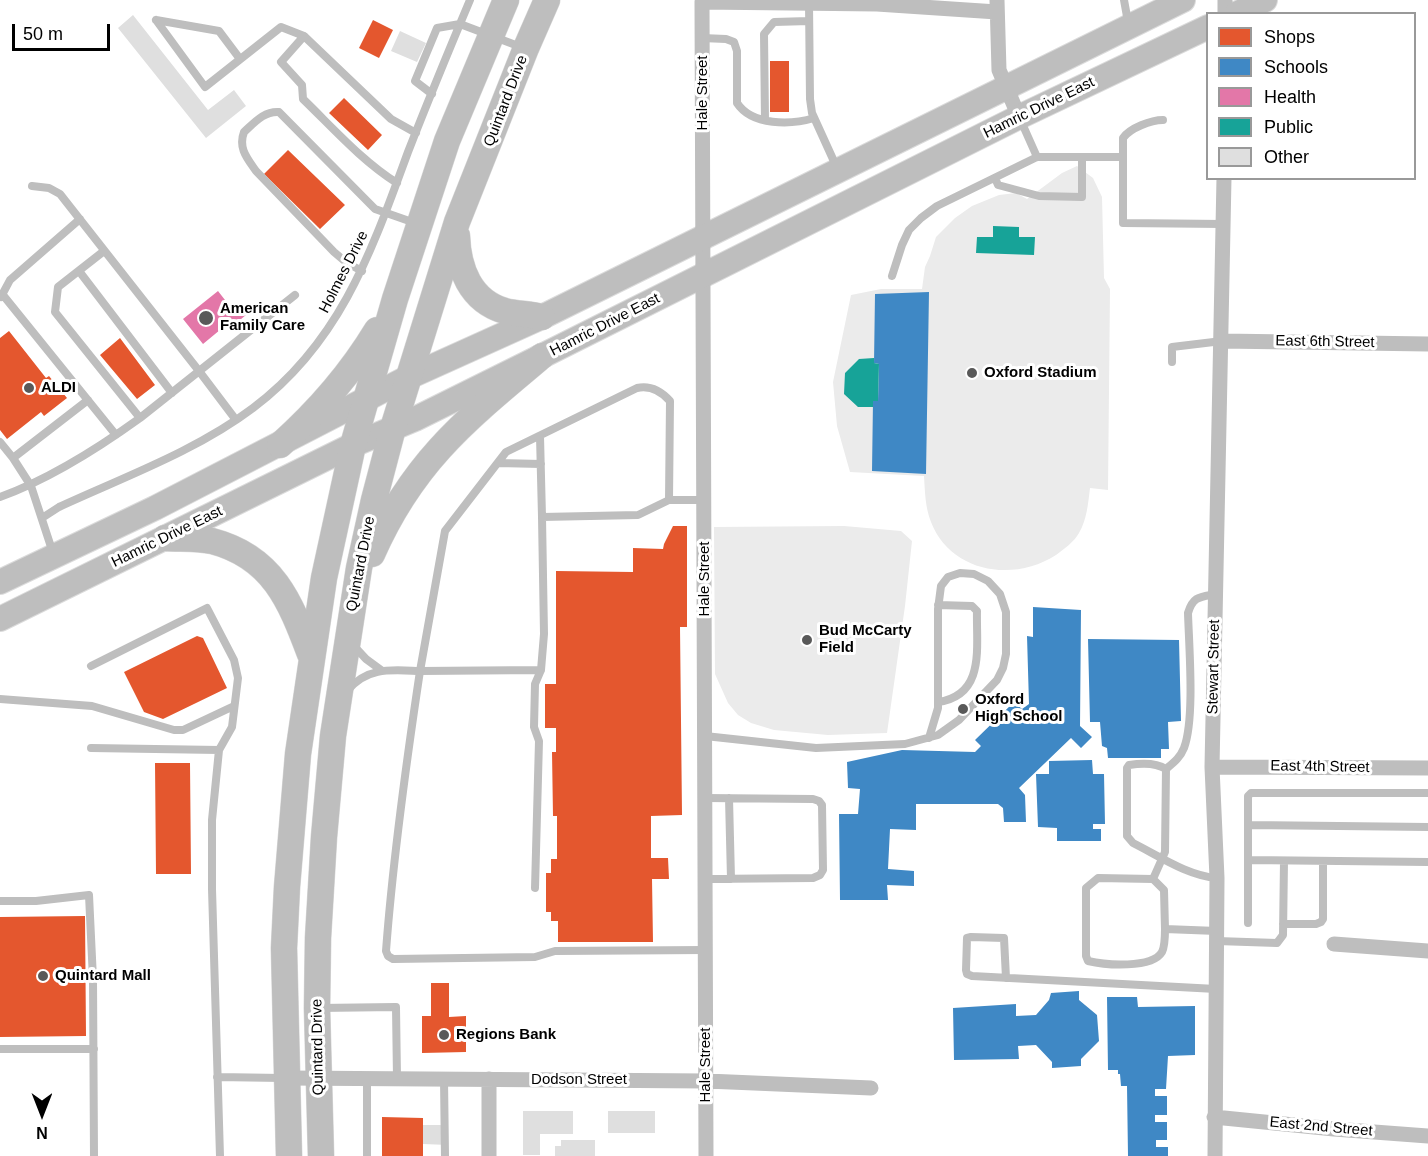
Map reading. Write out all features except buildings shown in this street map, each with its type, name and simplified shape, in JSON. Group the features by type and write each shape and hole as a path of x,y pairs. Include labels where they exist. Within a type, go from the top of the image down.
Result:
{"highway":[{"path":"289,1156 284,948 287,897 297,754 332,534 353,445 419,225 447,141 506,0"},
{"name":"Quintard Drive","path":"321,1156 317,1008 318,938 324,837 338,701 368,523 393,428 457,222 547,0"},
{"path":"457,222 460,265 475,292 483,300 502,310 543,317"},
{"path":"280,445 318,409 341,383 367,346 395,299"},
{"path":"348,633 371,556 407,488 422,467 455,430 542,357"},
{"path":"165,538 217,543 238,551 262,568 283,591 311,658"}],"main road":[{"path":"0,582 155,508 409,377 543,317 1183,0"},
{"path":"1240,12 1265,0"},
{"name":"Hamric Drive East","path":"0,619 353,445 415,419 542,357 1019,117 1206,28"}],"street":[{"path":"702,1 877,2 997,6 999,70 1019,117"},
{"name":"Hale Street","path":"702,1 706,1156"},
{"name":"Stewart Street","path":"1215,1156 1217,878 1212,767 1224,180"},
{"name":"East 6th Street","path":"1222,341 1428,344"},
{"name":"East 4th Street","path":"1212,767 1428,768"},
{"path":"1334,944 1428,951"},
{"name":"Dodson Street","path":"287,1078 707,1081 871,1088"},
{"path":"489,1080 489,1156"},
{"name":"East 2nd Street","path":"1214,1116 1428,1136"}],"lane":[{"name":"Holmes Drive","path":"42,518 59,507 183,449 236,420 272,393 305,360 331,326 362,271 470,0"},
{"path":"1125,0 1128,27"},
{"path":"809,3 810,99 814,118 838,170"},
{"path":"240,59 219,31 156,20 205,87 281,27 303,36 391,119 416,134"},
{"path":"765,120 764,34 774,22 809,21"},
{"path":"432,94 415,81 437,28 460,24 526,48"},
{"path":"303,36 281,62 302,84 303,99 352,147 384,175 397,183"},
{"path":"702,38 726,39 734,42 737,51 737,103 741,109 773,123 799,123 814,118"},
{"path":"362,271 347,263 334,252 246,158 242,146 244,132 261,116 270,112 281,114 375,209 419,225"},
{"path":"1019,117 1037,157"},
{"path":"1163,120 1155,120 1127,133 1123,138 1123,223 1223,224"},
{"path":"892,276 909,230 937,206 1037,157 1123,157"},
{"path":"995,178 999,185 1039,196 1082,197 1082,157"},
{"path":"32,186 49,188 60,194 236,420"},
{"path":"80,219 10,280 2,296 116,435"},
{"path":"104,251 58,287 55,312 140,418"},
{"path":"79,270 172,393"},
{"path":"0,497 31,486 116,435 295,295"},
{"path":"1172,362 1172,347 1222,341"},
{"path":"669,501 670,401 658,390 647,387 637,388 506,452 445,531 420,671 401,797 391,887 387,951 388,956 393,959 535,957 555,951 705,950"},
{"path":"13,458 88,400"},
{"path":"535,888 539,741 534,727 534,705 535,684 541,670 544,634 540,436"},
{"path":"0,442 31,486 54,555"},
{"path":"498,463 541,464"},
{"path":"542,517 638,515 669,501 705,500"},
{"path":"705,736 816,748 905,744 928,738 938,735 959,720 997,680 1003,668 1006,654 1006,612 1000,594 988,581 974,574 960,573 948,577 941,586 938,605 938,708 928,738"},
{"path":"1166,769 1177,761 1184,750 1188,735 1188,613 1191,603 1198,597 1216,594"},
{"path":"938,605 972,606 977,611 976,669 972,682 949,700 938,702"},
{"path":"91,666 207,608 234,660 238,678 232,727 219,750 212,820 220,1156"},
{"path":"348,633 356,650 381,670"},
{"path":"338,701 351,686 364,676 381,670 541,670"},
{"path":"0,699 92,706 174,730 183,730 234,706"},
{"path":"91,748 219,750"},
{"path":"1166,769 1158,764 1134,764 1127,768 1127,836 1133,843 1202,877 1217,878"},
{"path":"1153,879 1165,852 1166,769"},
{"path":"1248,923 1248,796 1251,793 1428,792"},
{"path":"705,798 813,799 819,801 822,805 823,870 820,875 813,878 705,879"},
{"path":"729,798 730,879"},
{"path":"1249,825 1428,827"},
{"path":"1249,860 1428,862"},
{"path":"1165,929 1277,943 1283,936 1284,861"},
{"path":"1283,924 1321,922 1323,919 1323,862"},
{"path":"1098,878 1153,879 1164,890 1165,929 1164,950 1157,959 1149,963 1088,962 1086,956 1086,888 1098,878"},
{"path":"0,901 36,901 89,895 93,1156"},
{"path":"1006,978 1004,938 967,938 967,974 1006,978 1216,988"},
{"path":"317,1008 396,1007 397,1079"},
{"path":"0,1049 93,1049"},
{"path":"217,1077 287,1078"},
{"path":"367,1078 367,1156"},
{"path":"444,1079 445,1156"}],"shaded area":[{"name":"Oxford Stadium","path":"1077,166 1093,178 1102,197 1104,278 1110,289 1108,490 1090,488 1082,528 1072,542 1056,555 1039,564 1021,569 984,568 952,552 940,539 928,511 924,476 850,472 837,426 833,382 851,295 881,289 922,289 925,267 936,237 955,218 972,206 999,195 1016,193 1027,199 1062,173"},
{"name":"Bud McCarty Field","path":"844,526 901,531 912,541 887,733 828,735 774,730 751,723 738,715 728,703 715,674 714,527"}],"place":[{"name":"American Family Care","path":"206,318"},
{"name":"Oxford Stadium","path":"972,373"},
{"name":"ALDI","path":"29,388"},
{"name":"Bud McCarty Field","path":"807,640"},
{"name":"Oxford High School","path":"963,709"},
{"name":"Quintard Mall","path":"43,976"},
{"name":"Regions Bank","path":"444,1035"}]}
